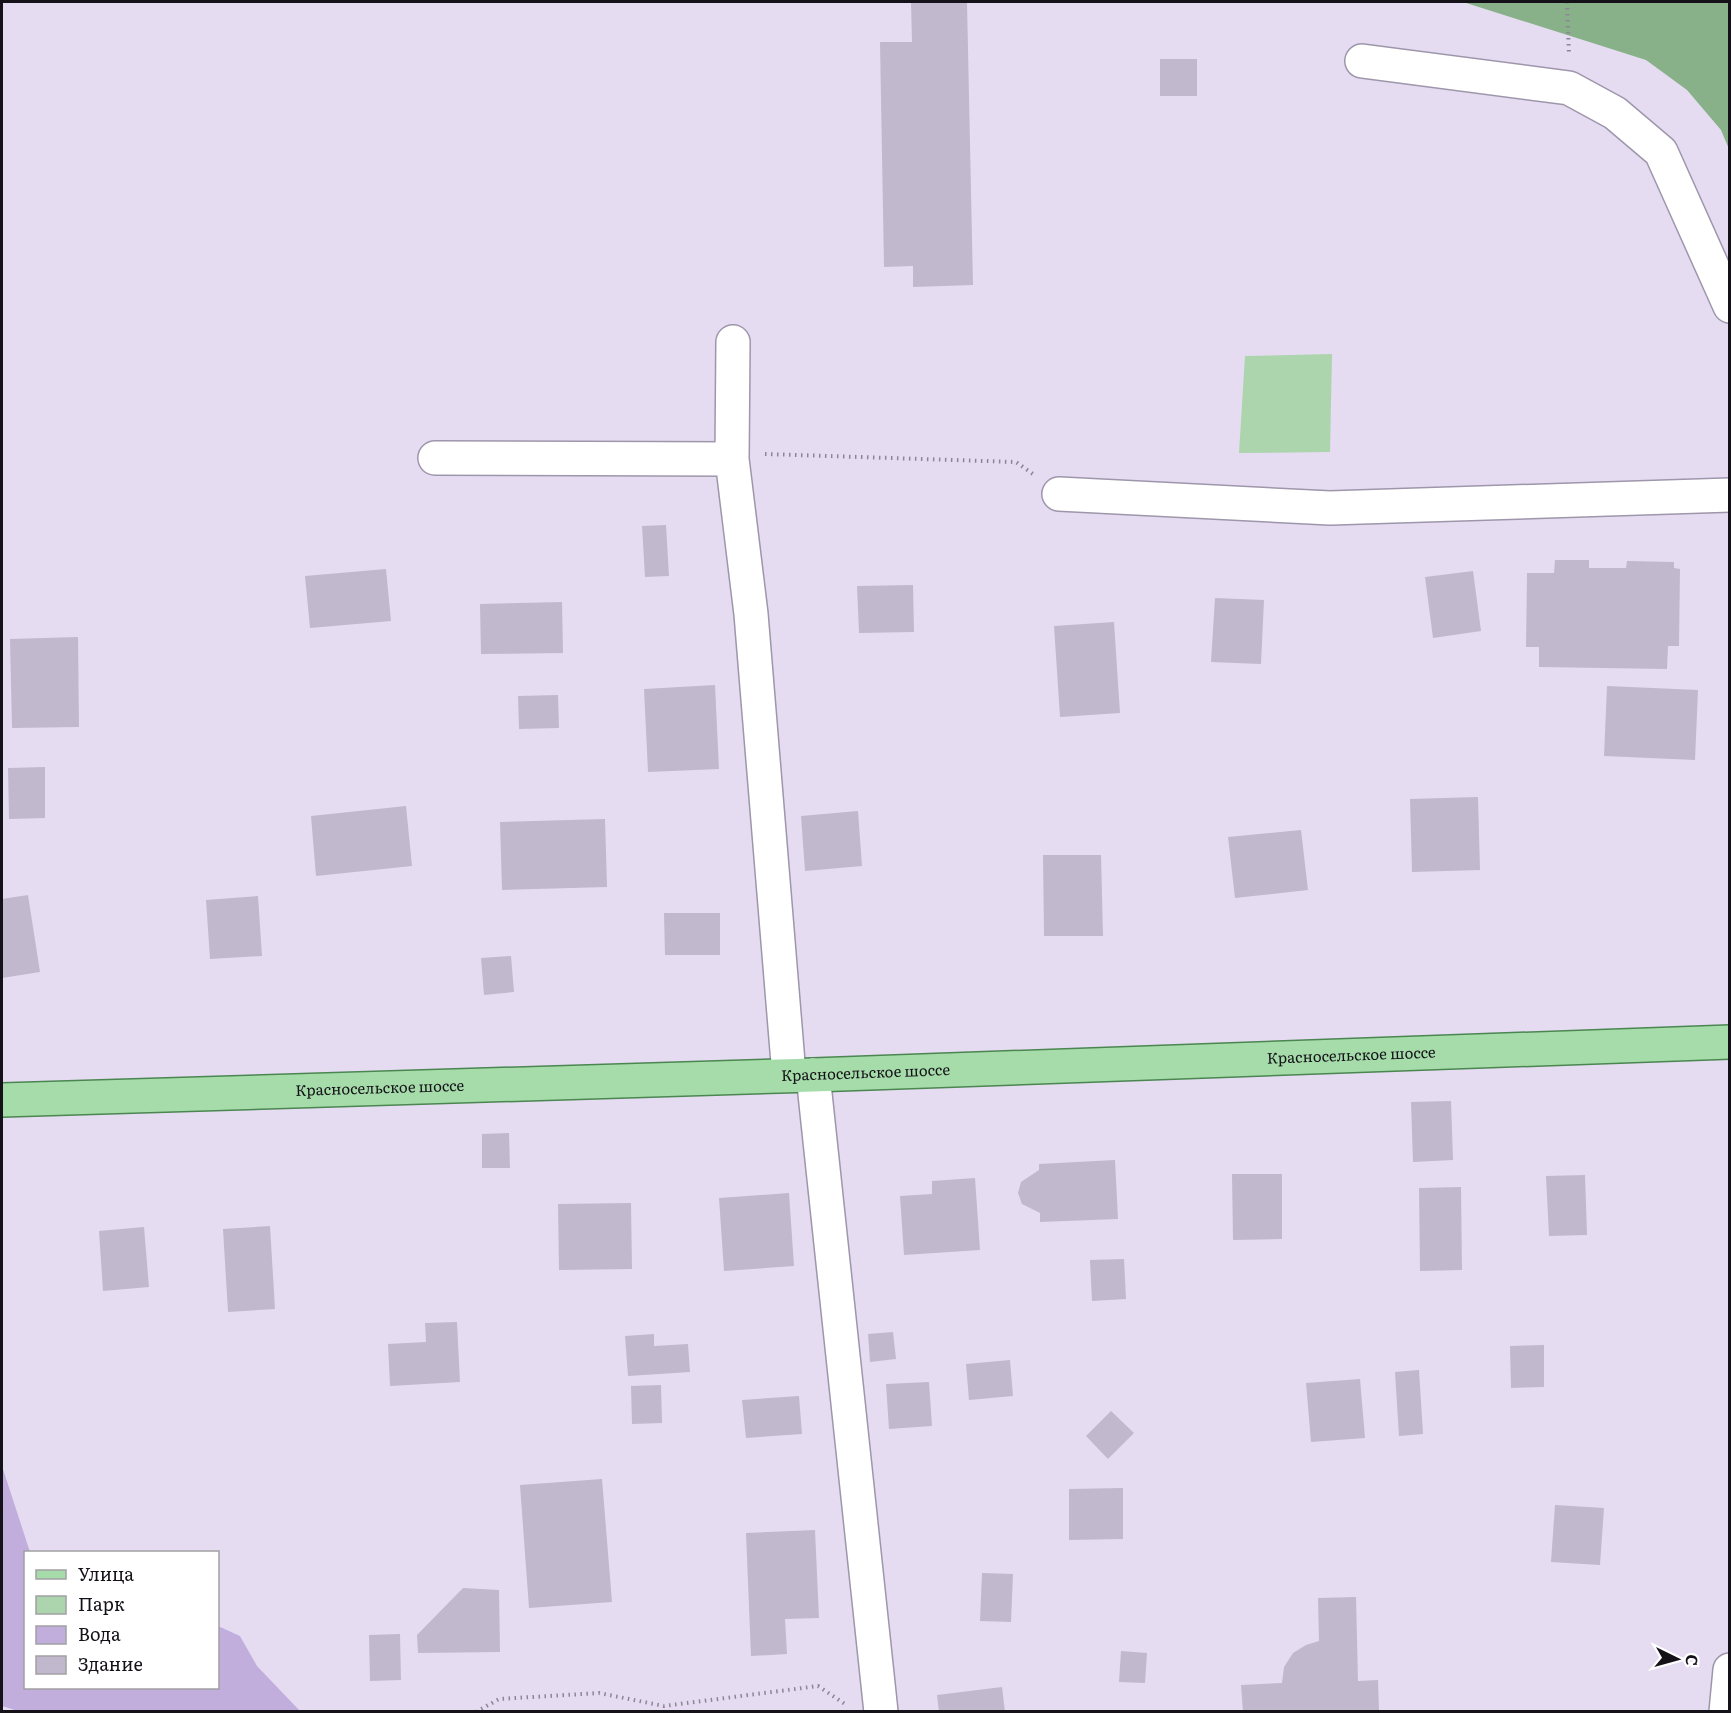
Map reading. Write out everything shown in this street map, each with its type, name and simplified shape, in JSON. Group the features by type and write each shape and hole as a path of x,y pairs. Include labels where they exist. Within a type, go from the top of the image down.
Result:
{"main road":[{"name":"Красносельское шоссе","path":"2,1100 801,1075 1730,1042"}],"street":[{"path":"1362,61 1569,88 1615,113 1661,152 1730,306"},
{"path":"733,342 732,459 751,614 868,1711"},
{"path":"435,458 732,459"},
{"path":"1059,494 1330,508 1730,495"},
{"path":"1726,1712 1730,1670"}],"path":[{"path":"1567,2 1569,88"},
{"path":"732,459 756,453 1016,462 1059,494"},
{"path":"476,1712 499,1698 599,1693 664,1706 818,1686 868,1711"}],"green space":[{"path":"1463,2 1729,2 1729,149 1721,130 1687,90 1646,60"},
{"path":"1332,354 1330,452 1239,453 1245,356"}],"water":[{"path":"2,1466 30,1551 24,1551 24,1689 219,1689 219,1626 240,1636 257,1666 300,1711 21,1712 2,1706"}],"building":[{"path":"911,2 967,2 973,285 913,287 913,266 884,267 880,42 912,42"},
{"path":"1160,59 1197,59 1197,96 1160,96"},
{"path":"666,525 669,576 645,577 642,526"},
{"path":"1555,560 1589,560 1589,568 1626,568 1627,561 1674,562 1674,568 1680,569 1679,646 1668,646 1667,669 1539,667 1539,647 1526,647 1527,573 1554,573"},
{"path":"386,569 391,621 310,628 305,576"},
{"path":"1473,571 1481,631 1433,638 1425,577"},
{"path":"913,585 914,632 859,633 857,586"},
{"path":"1215,598 1264,600 1261,664 1211,662"},
{"path":"562,602 563,653 481,654 480,604"},
{"path":"1114,622 1120,713 1060,717 1054,626"},
{"path":"78,637 79,727 12,728 10,639"},
{"path":"715,685 719,769 648,772 644,689"},
{"path":"1607,686 1698,690 1695,760 1604,756"},
{"path":"558,695 559,728 519,729 518,696"},
{"path":"45,767 45,818 9,819 8,768"},
{"path":"1478,797 1480,870 1412,872 1410,799"},
{"path":"406,806 412,866 316,876 311,816"},
{"path":"858,811 862,866 805,871 801,816"},
{"path":"605,819 607,887 502,890 500,822"},
{"path":"1301,830 1308,890 1235,898 1228,837"},
{"path":"1043,855 1101,855 1103,936 1044,936"},
{"path":"28,895 40,972 2,978 2,899"},
{"path":"258,896 262,956 210,959 206,900"},
{"path":"664,913 720,913 720,955 665,955"},
{"path":"511,956 514,992 484,995 481,958"},
{"path":"1451,1101 1453,1160 1413,1162 1411,1102"},
{"path":"509,1133 510,1168 482,1168 482,1134"},
{"path":"1115,1160 1118,1219 1040,1222 1040,1213 1022,1204 1018,1193 1021,1182 1039,1170 1039,1164"},
{"path":"1232,1174 1282,1174 1282,1239 1233,1240"},
{"path":"1585,1175 1587,1235 1549,1236 1546,1176"},
{"path":"975,1178 980,1250 904,1255 900,1196 932,1194 932,1181"},
{"path":"1461,1187 1462,1270 1420,1271 1419,1188"},
{"path":"789,1193 794,1266 724,1271 719,1198"},
{"path":"631,1203 632,1269 559,1270 558,1204"},
{"path":"270,1226 275,1309 228,1312 223,1229"},
{"path":"144,1227 149,1287 103,1291 99,1231"},
{"path":"1124,1259 1126,1299 1092,1301 1090,1260"},
{"path":"457,1322 460,1382 390,1386 388,1344 426,1342 425,1323"},
{"path":"893,1332 896,1359 870,1362 868,1334"},
{"path":"654,1334 654,1346 688,1344 690,1372 628,1376 625,1336"},
{"path":"1544,1345 1544,1387 1511,1388 1510,1346"},
{"path":"1010,1360 1013,1396 969,1400 966,1364"},
{"path":"1419,1370 1423,1434 1399,1436 1395,1372"},
{"path":"1360,1379 1365,1438 1311,1442 1306,1383"},
{"path":"929,1382 932,1426 889,1429 886,1384"},
{"path":"661,1385 662,1423 632,1424 631,1386"},
{"path":"799,1396 802,1434 746,1438 742,1400"},
{"path":"1111,1411 1134,1433 1108,1459 1086,1436"},
{"path":"602,1479 612,1602 529,1608 520,1485"},
{"path":"1123,1488 1123,1539 1069,1540 1069,1489"},
{"path":"1555,1505 1604,1508 1600,1565 1551,1562"},
{"path":"815,1530 819,1618 785,1619 787,1654 751,1656 746,1533"},
{"path":"982,1573 1013,1574 1011,1622 980,1621"},
{"path":"463,1588 499,1590 500,1652 418,1653 417,1635"},
{"path":"1356,1597 1358,1681 1378,1680 1379,1712 1243,1712 1241,1685 1282,1683 1284,1667 1293,1653 1306,1645 1319,1641 1318,1598"},
{"path":"400,1634 401,1680 370,1681 369,1635"},
{"path":"1121,1651 1147,1653 1145,1683 1119,1682"},
{"path":"1002,1687 1005,1712 939,1712 937,1695"}]}
